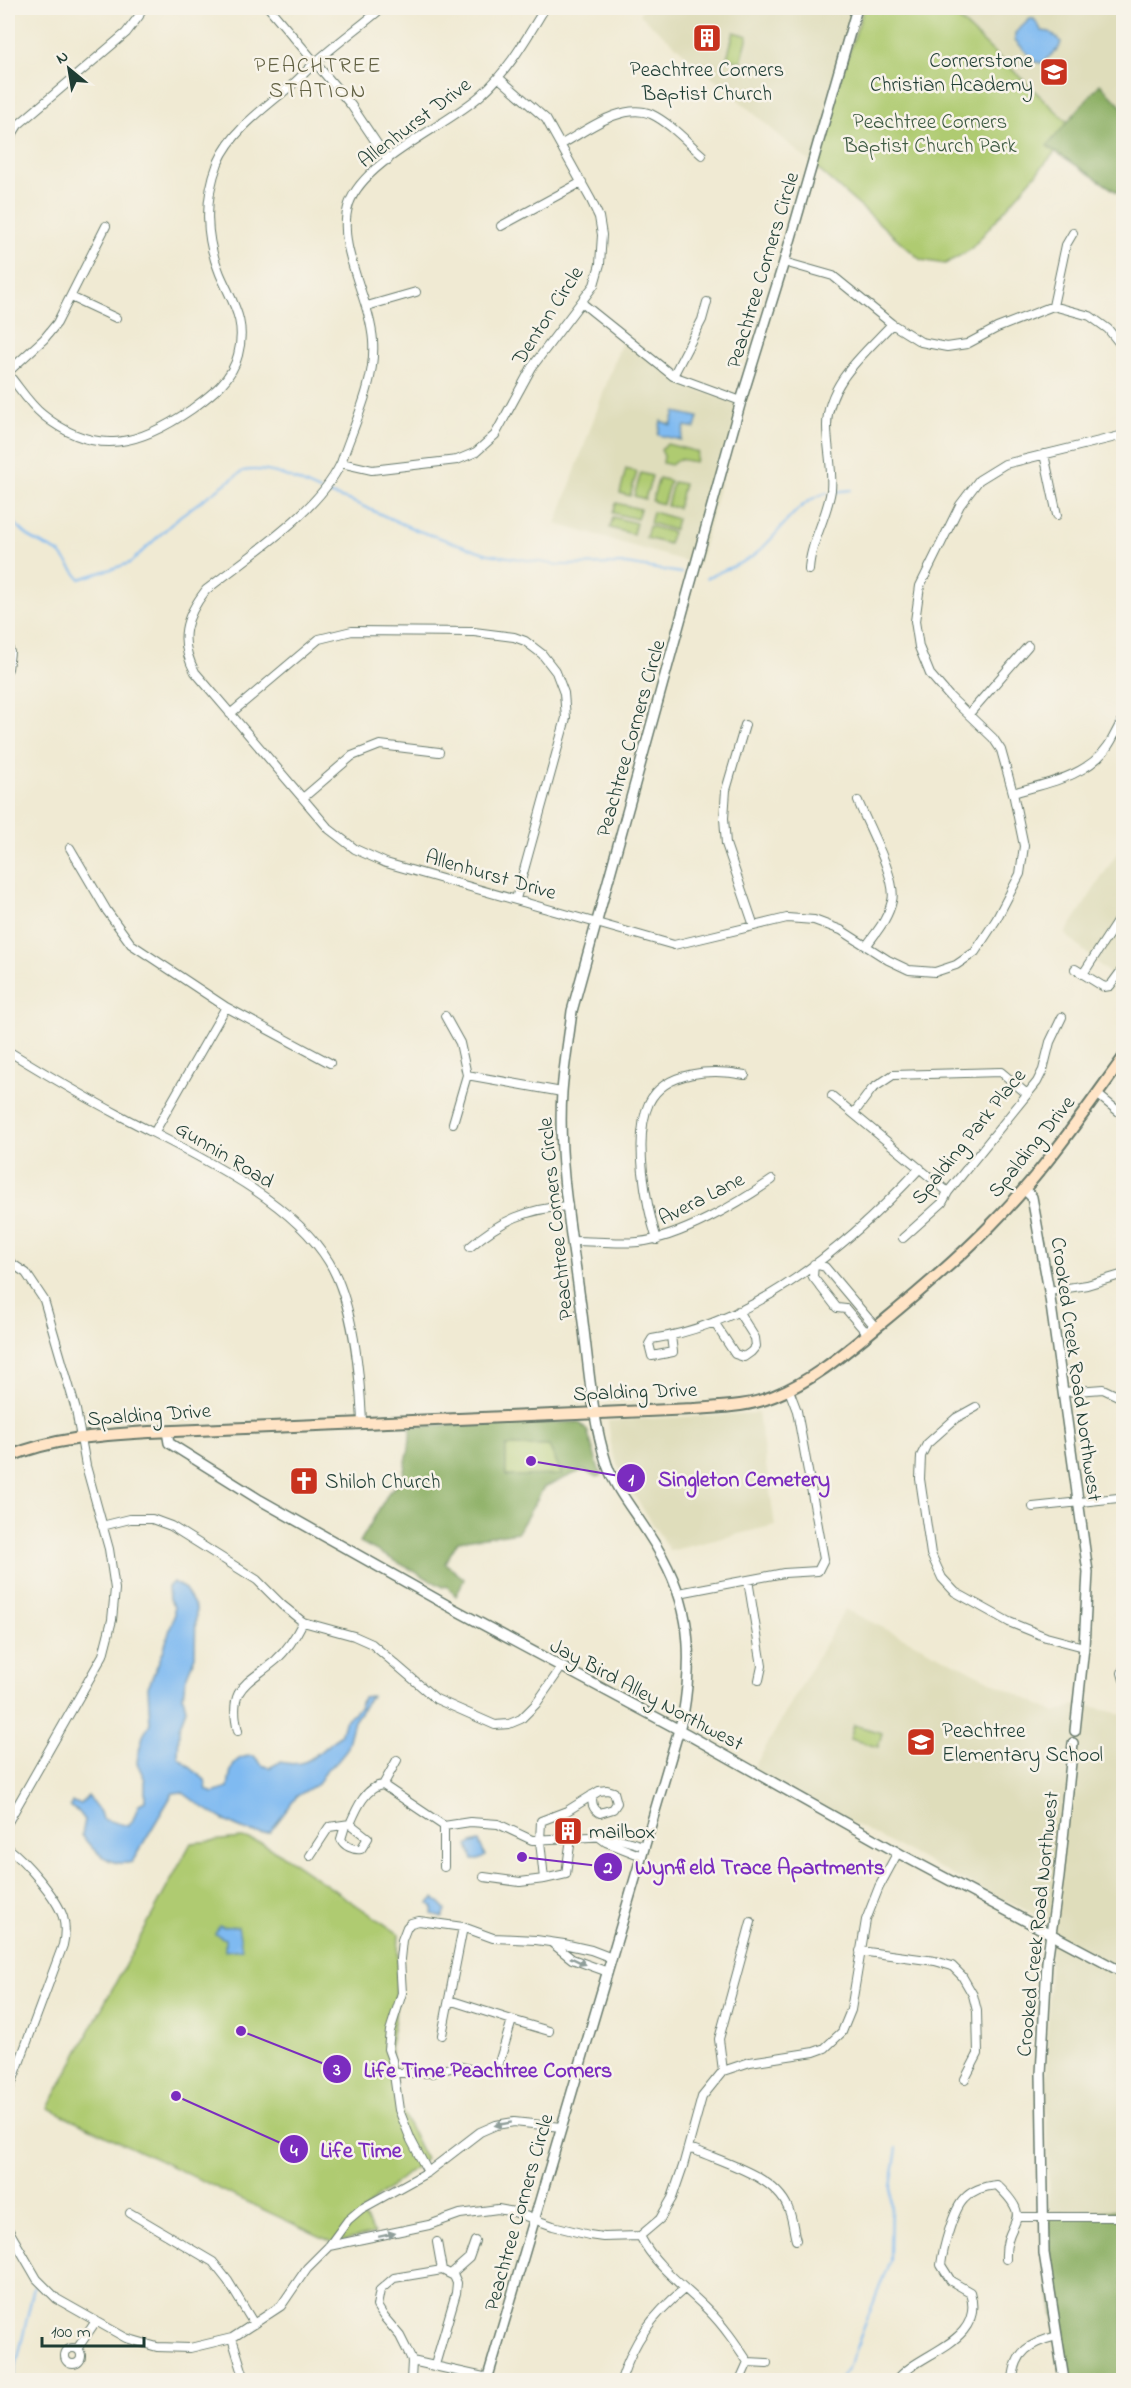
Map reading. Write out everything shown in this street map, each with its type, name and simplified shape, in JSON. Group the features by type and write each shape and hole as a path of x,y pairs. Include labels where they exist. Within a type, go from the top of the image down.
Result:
{"main road":[{"name":"Spalding Drive","path":"8,1457 22,1451 82,1437 754,1403 789,1390 838,1359 930,1284 1024,1189 1124,1058"}],"street":[{"path":"8,141 18,125 126,33 142,8"},
{"path":"270,8 317,61 351,105 388,160"},
{"path":"106,226 57,323 44,339 8,373 41,413 63,430 112,443 132,441 158,430 213,395 227,378 238,356 242,329 239,311 220,273 211,247 207,221 210,193 219,162 240,131 317,61 382,8"},
{"name":"Allenhurst Drive","path":"545,8 514,60 499,78 472,102 388,160 360,184 349,203 345,228 367,306 373,341 372,366 366,391 341,463 334,478 312,504 206,590 193,607 185,629 187,657 195,672 329,829 355,849 386,863 674,945 788,918 814,920 842,930 888,960 909,970 934,972 956,965 975,952 996,920 1020,874 1024,846 1013,793 1000,750 993,738 949,696 930,674 919,647 915,621 920,585 960,505 979,480 1005,464 1124,435"},
{"name":"Peachtree Corners Circle","path":"488,2379 608,1972 687,1693 689,1645 679,1593 663,1557 618,1488 608,1466 595,1412 568,1206 563,1144 562,1092 572,1011 741,401 784,262 856,8"},
{"name":"Denton Circle","path":"341,463 372,470 457,460 476,452 495,435 532,367 594,285 600,264 602,235 599,217 562,144 546,119 499,78"},
{"path":"562,144 619,114 633,111 650,113 702,155"},
{"path":"501,226 582,182"},
{"path":"1053,306 1066,245 1073,233"},
{"path":"784,262 833,276 892,324 921,342 946,347 967,344 997,328 1053,306 1090,316 1108,329 1124,349"},
{"path":"367,306 416,292"},
{"path":"71,297 116,318"},
{"path":"673,376 702,320 707,302"},
{"path":"582,303 673,376 741,401"},
{"path":"809,570 809,561 826,514 831,488 828,408 841,379 892,324"},
{"path":"1044,454 1057,515"},
{"path":"230,714 319,639 352,631 474,632 514,637 525,641 542,654 556,672 564,693 566,718 516,899"},
{"path":"969,714 1028,646"},
{"path":"8,647 10,652 8,669"},
{"path":"1013,793 1065,778 1089,764 1107,748 1124,717"},
{"path":"745,725 726,790 724,818 726,844 754,926"},
{"path":"303,798 352,756 380,745 439,752"},
{"path":"858,801 890,875 893,899 885,920 867,945"},
{"path":"70,848 107,911 131,944 226,1007 330,1063"},
{"path":"1083,974 1123,911"},
{"path":"1075,969 1104,987 1110,986 1124,967"},
{"path":"154,1133 226,1007"},
{"path":"444,1016 460,1043 467,1076 453,1123"},
{"name":"Spalding Park Place","path":"903,1238 942,1203 948,1192 1027,1094 1043,1070 1050,1042 1062,1017"},
{"name":"Gunnin Road","path":"8,1051 258,1191 300,1225 329,1262 342,1292 351,1331 362,1422"},
{"path":"657,1240 647,1208 644,1184 643,1129 650,1103 662,1087 684,1076 725,1071 745,1075"},
{"path":"854,1113 872,1089 893,1075 1001,1072 1027,1094"},
{"path":"467,1076 562,1092"},
{"path":"1097,1094 1124,1116"},
{"path":"832,1096 948,1192"},
{"path":"671,1336 714,1322 764,1298 849,1238 882,1210 920,1168"},
{"name":"Avera Lane","path":"573,1241 636,1243 657,1240 683,1230 747,1197 772,1180"},
{"name":"Crooked Creek Road Northwest","path":"1024,1189 1032,1197 1049,1291 1088,1572 1084,1647 1044,2002 1041,2074 1041,2219 1045,2267 1064,2380"},
{"path":"470,1247 485,1233 519,1215 542,1208 568,1206"},
{"path":"8,1261 26,1273 44,1300 71,1392 82,1437 86,1466 109,1549 115,1589 109,1637 98,1665 8,1822"},
{"path":"814,1264 825,1267 872,1323 872,1331 864,1330 846,1309 837,1308 813,1277 814,1264"},
{"path":"1049,1291 1087,1285 1124,1274"},
{"path":"846,1309 854,1303"},
{"path":"714,1322 735,1354 744,1357 756,1346 754,1338 738,1311"},
{"path":"1064,1392 1103,1389 1124,1399"},
{"path":"679,1593 784,1573 818,1571 824,1559 797,1411 789,1390"},
{"path":"976,1407 956,1418 927,1444 921,1456 920,1479 931,1554 942,1578 955,1592 1009,1622 1046,1637 1084,1647"},
{"name":"Jay Bird Alley Northwest","path":"167,1431 169,1443 260,1500 561,1668 1124,1973"},
{"path":"1033,1507 1078,1501 1118,1498 1124,1500"},
{"path":"102,1526 130,1519 152,1519 171,1526 257,1580 303,1622 354,1636 372,1644 436,1699 495,1725 509,1724 521,1719 536,1704 561,1668"},
{"path":"748,1580 762,1666 759,1680"},
{"path":"238,1731 234,1715 239,1691 250,1678 285,1651 303,1622"},
{"path":"1124,1667 1122,1673 1124,1680"},
{"path":"383,1785 397,1760"},
{"path":"310,1856 329,1827 347,1825 375,1785 383,1785 444,1826 471,1822 498,1824 532,1840 598,1836 606,1842 643,1851"},
{"path":"544,1879 540,1840 541,1821 567,1811 592,1795"},
{"path":"444,1826 444,1867"},
{"path":"484,1877 520,1882 566,1874 571,1838"},
{"path":"8,1848 19,1856 54,1902 63,1917 66,1930 63,1946 8,2093"},
{"path":"329,2246 429,2225 460,2214 482,2210 514,2212 553,2226 589,2235 640,2236 660,2219 672,2198 702,2097 723,2071 750,2062 814,2052 825,2048 842,2032 851,2010 866,1920 879,1887 898,1852"},
{"path":"428,2172 411,2140 399,2110 392,2060 388,2049 390,2031 402,1993 400,1959 402,1940 411,1923 419,1921 463,1927 493,1938 578,1946 612,1958"},
{"path":"723,2071 719,2039 751,1922"},
{"path":"442,2035 463,1927"},
{"path":"552,1943 572,1959 608,1972"},
{"path":"860,1951 935,1961 952,1966 962,1976 973,1995 977,2011 978,2054 965,2079"},
{"path":"449,2000 549,2031"},
{"path":"496,2073 512,2020"},
{"path":"393,2073 437,2071 458,2066 478,2072"},
{"path":"8,2229 37,2279 57,2299 126,2338 157,2347 190,2348 232,2338 281,2306 307,2268 329,2246 348,2220 361,2209 428,2172 480,2132 496,2125 514,2122 561,2127"},
{"path":"688,2150 695,2150 762,2179 776,2190 788,2207 796,2240"},
{"path":"897,2380 912,2367 944,2349 960,2334 969,2320 974,2305 970,2292 951,2281 941,2265 943,2248 963,2199 985,2186 998,2185 1016,2205 1018,2217 1005,2247 1006,2259"},
{"path":"130,2213 213,2262 228,2281 254,2324"},
{"path":"1018,2217 1041,2219 1124,2217"},
{"path":"640,2236 658,2265 711,2313 732,2337 748,2362"},
{"path":"452,2273 469,2258 475,2241"},
{"path":"437,2242 442,2270"},
{"path":"411,2380 412,2361 400,2336 377,2306 378,2296 385,2284 394,2278 442,2270 452,2273 457,2283 435,2365"},
{"path":"621,2380 634,2344 653,2319 684,2289"},
{"path":"77,2349 96,2321"},
{"path":"1014,2380 1015,2364 1026,2349 1041,2340 1057,2336"},
{"path":"232,2338 246,2380"},
{"path":"412,2361 488,2379"},
{"path":"748,2362 767,2363"},
{"path":"740,2380 748,2362"}],"shaded area":[{"path":"643,8 864,8 812,164 639,14"},
{"name":"Cornerstone Christian Academy","path":"947,8 1123,8 1123,174 1062,117"},
{"path":"624,335 660,369 689,388 741,403 699,565 556,524"},
{"path":"1123,844 1123,986 1065,934"},
{"path":"758,1413 775,1525 670,1551 623,1478 612,1451 608,1421"},
{"name":"Peachtree Elementary School","path":"845,1609 1056,1713 1080,1703 1123,1715 1123,2210 1049,2214 1046,2086 1051,1922 962,1880 752,1771"}],"green space":[{"name":"Peachtree Corners Baptist Church Park","path":"864,8 947,8 1075,129 970,250 945,264 921,260 812,164"},
{"path":"734,32 748,36 741,62 727,58"},
{"path":"1100,84 1123,108 1123,196 1047,146"},
{"path":"667,444 698,452 695,462 679,459 671,465 663,463 664,456 661,450"},
{"path":"626,469 637,472 630,496 620,493"},
{"path":"641,473 652,476 645,499 634,496"},
{"path":"659,478 670,481 663,504 652,501"},
{"path":"673,482 684,484 678,508 667,506"},
{"path":"616,503 640,509 637,519 613,513"},
{"path":"653,512 677,519 674,530 650,523"},
{"path":"613,517 636,523 633,534 610,528"},
{"path":"649,526 672,532 669,544 646,538"},
{"path":"579,1422 587,1430 601,1476 597,1477 583,1470 544,1487 518,1532 458,1541 445,1563 464,1579 456,1596 447,1586 443,1587 360,1542 389,1492 402,1480 411,1426","holes":["506,1446 549,1446 562,1475 506,1476"]},
{"path":"506,1446 549,1446 563,1476 505,1476"},
{"path":"854,1725 882,1733 878,1747 850,1739"},
{"path":"242,1838 262,1843 284,1856 399,1934 395,2018 390,2045 398,2103 425,2159 361,2214 375,2233 334,2243 48,2108 191,1843"},
{"path":"1123,2210 1123,2380 1067,2380 1049,2287 1049,2214"}],"water":[{"path":"1030,19 1034,19 1042,31 1050,32 1061,42 1059,48 1042,63 1035,62 1015,40 1015,33"},
{"path":"675,412 698,417 695,428 685,426 681,440 658,435 661,421 671,425"},
{"path":"173,1582 185,1589 196,1608 195,1656 185,1681 183,1697 186,1709 179,1728 178,1757 205,1780 207,1790 213,1793 228,1788 231,1769 237,1761 247,1756 254,1756 262,1765 269,1768 280,1762 291,1764 307,1761 340,1736 344,1722 360,1706 363,1697 371,1696 354,1721 346,1751 327,1769 319,1783 297,1796 270,1832 261,1833 237,1827 182,1792 173,1793 132,1862 117,1863 97,1853 86,1841 82,1835 85,1820 79,1812 70,1807 72,1802 81,1804 88,1796 100,1812 102,1819 128,1826 139,1804 145,1801 145,1780 137,1763 138,1755 143,1736 150,1723 148,1687 163,1652 174,1616 174,1607 169,1599 168,1587"},
{"path":"479,1841 485,1856 479,1860 473,1860 468,1846"},
{"path":"434,1898 446,1910 443,1917 432,1914 433,1908 429,1903"},
{"path":"219,1925 238,1926 242,1949 225,1951 225,1939 215,1934"}],"waterway":[{"path":"8,518 32,539 60,553 80,579 130,563 180,516 243,471 273,472 320,491"},
{"path":"833,492 851,490"},
{"path":"325,493 351,501 416,530 488,554 559,565 626,564 681,573"},
{"path":"707,578 757,553 797,510 816,497 827,493"},
{"path":"839,2380 849,2366 890,2260 891,2187 897,2148"},
{"path":"13,2380 34,2287"}],"place":[{"name":"Peachtree Corners Baptist Church","path":"707,38"},
{"name":"Cornerstone Christian Academy","path":"1054,72"},
{"name":"Singleton Cemetery","path":"531,1461"},
{"name":"Shiloh Church","path":"304,1481"},
{"name":"Peachtree Elementary School","path":"921,1742"},
{"name":"mailbox","path":"568,1831"},
{"name":"Wynfield Trace Apartments","path":"522,1857"},
{"name":"Life Time Peachtree Corners","path":"241,2031"},
{"name":"Life Time","path":"176,2096"}],"district":[{"name":"PEACHTREE STATION","path":"318,76"}]}
